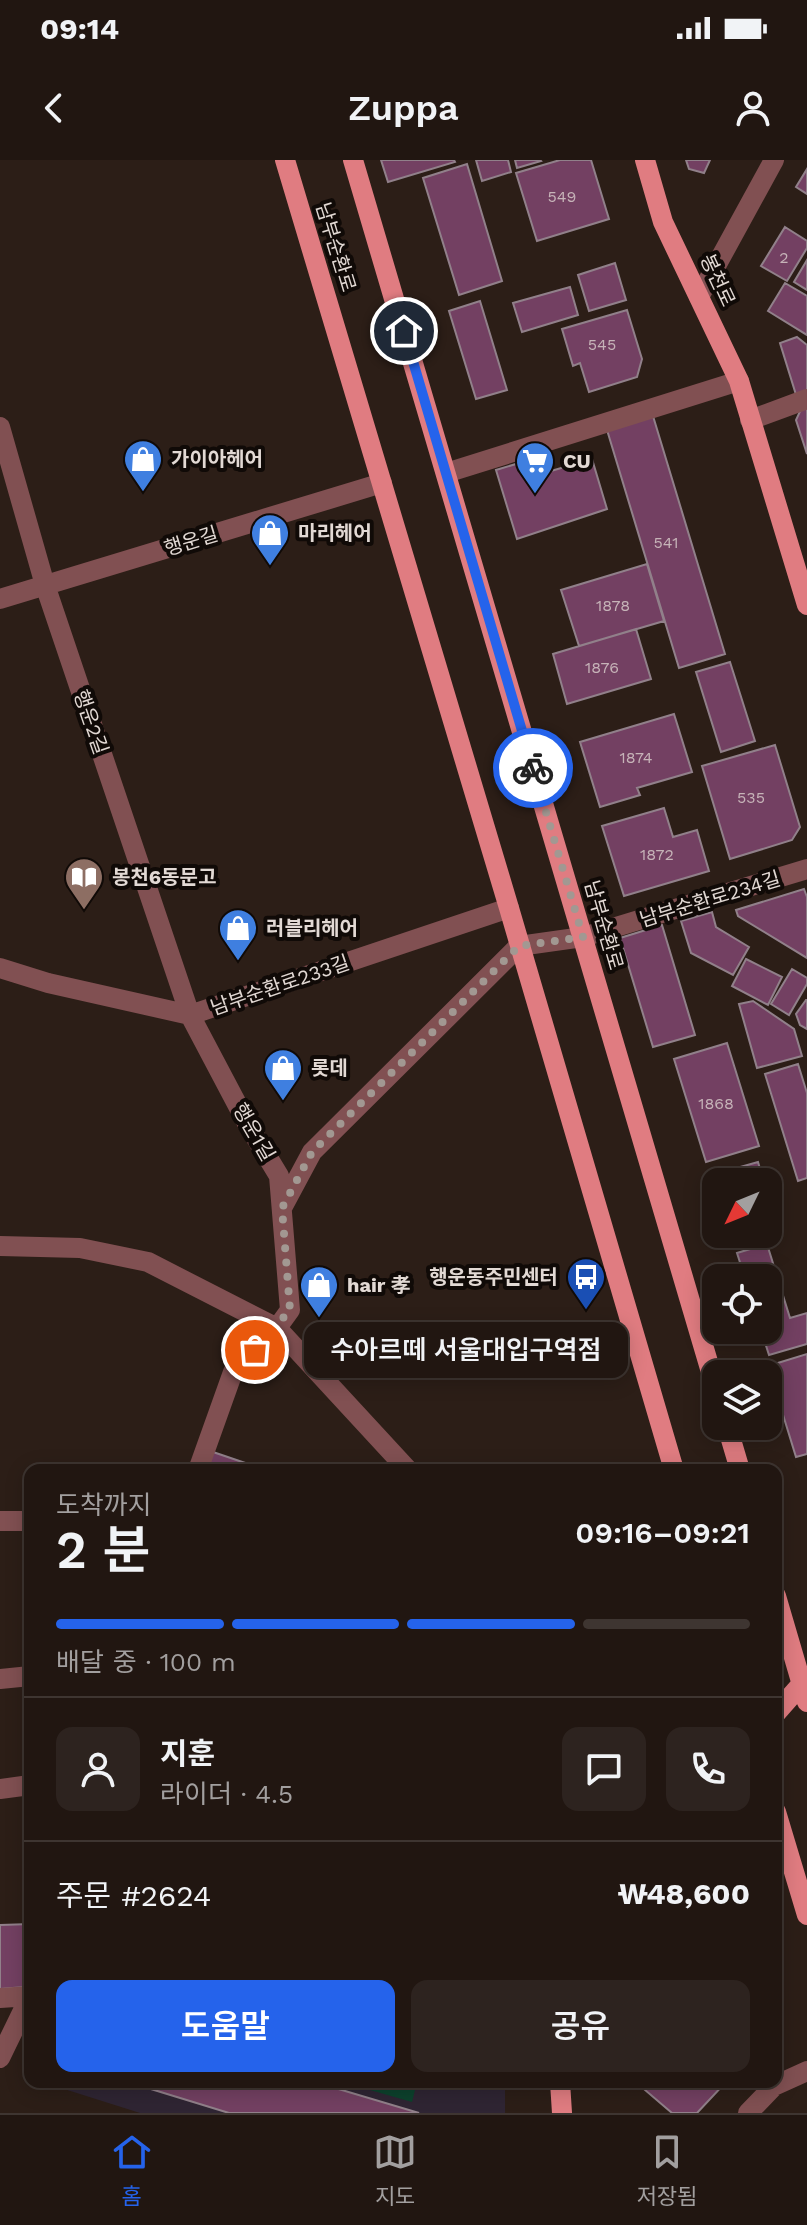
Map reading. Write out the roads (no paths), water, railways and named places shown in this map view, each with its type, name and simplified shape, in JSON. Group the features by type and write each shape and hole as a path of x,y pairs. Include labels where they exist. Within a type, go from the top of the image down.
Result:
{"main road":[{"name":"남부순환로","path":"285,160 509,908 668,1464"},
{"name":"남부순환로","path":"353,160 707,1360"},
{"name":"봉천로","path":"645,160 663,222 739,381 807,605"},
{"path":"731,1440 738,1464"},
{"path":"782,1615 805,1688 782,1708"},
{"path":"782,1832 807,1915"},
{"path":"560,2088 562,2113"}],"street":[{"path":"699,297 774,160"},
{"path":"446,473 739,381"},
{"path":"750,420 807,399"},
{"name":"행운2길","path":"0,427 45,585 190,1015"},
{"name":"행운길","path":"0,599 382,483"},
{"name":"남부순환로234길","path":"519,946 583,937 807,869"},
{"name":"남부순환로233길","path":"0,968 48,983 190,1015 509,908"},
{"path":"282,1208 312,1152 519,946"},
{"name":"행운1길","path":"190,1015 279,1176 290,1310 277,1328 233,1372 200,1464"},
{"path":"0,1246 80,1248 148,1262 277,1328 402,1464"},
{"path":"0,1521 24,1521"},
{"path":"0,1679 24,1677"},
{"path":"0,1789 24,1786"},
{"path":"0,1998 24,1996"},
{"path":"0,2058 24,2008"},
{"path":"782,2082 807,2071"},
{"path":"748,2113 772,2088"}],"place":[{"name":"가이아헤어","path":"143,493"},
{"name":"CU","path":"535,495"},
{"name":"마리헤어","path":"270,567"},
{"name":"봉천6동문고","path":"84,911"},
{"name":"러블리헤어","path":"238,962"},
{"name":"롯데","path":"283,1102"},
{"name":"행운동주민센터","path":"586,1311"},
{"name":"hair 孝","path":"319,1319"},
{"name":"수아르떼 서울대입구역점","path":"255,1350"}]}
